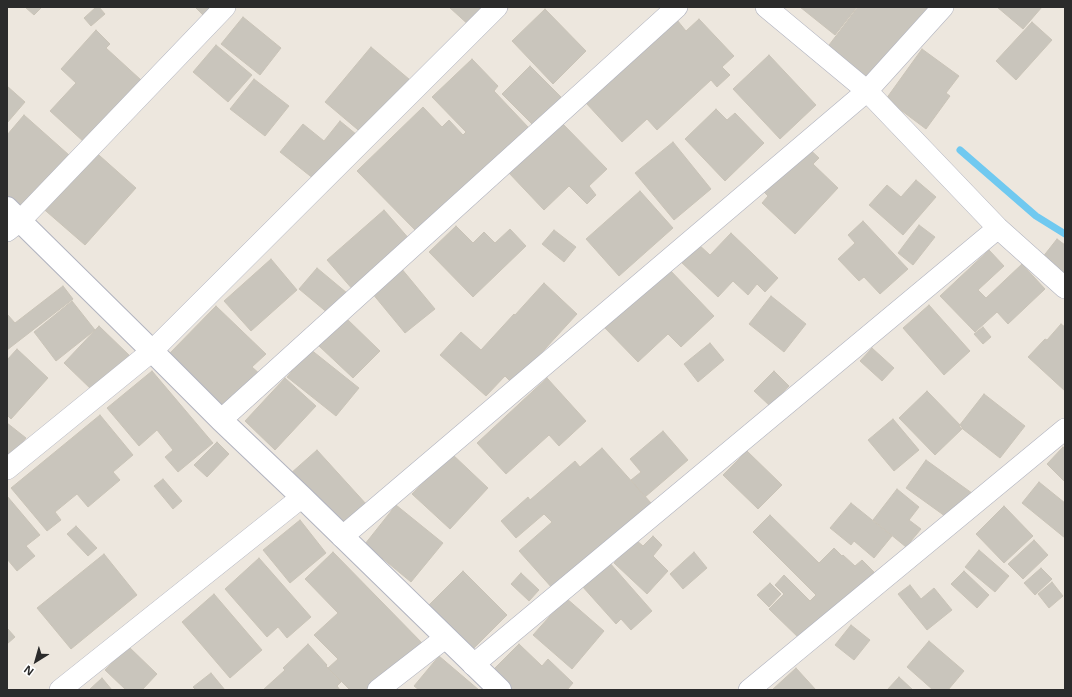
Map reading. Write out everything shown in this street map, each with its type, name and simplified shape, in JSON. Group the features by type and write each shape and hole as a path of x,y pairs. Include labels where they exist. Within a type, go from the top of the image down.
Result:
{"street":[{"path":"225,7 11,220 152,351 221,420 500,690"},
{"path":"7,469 152,351 497,7"},
{"path":"221,420 677,7"},
{"path":"766,7 867,91 998,228 1065,288"},
{"path":"342,537 867,91 943,7"},
{"path":"473,665 998,228"},
{"path":"749,690 1065,429"},
{"path":"60,690 302,497"},
{"path":"378,690 446,638"}],"building":[{"path":"25,7 42,7 34,15"},
{"path":"96,7 99,7 105,14 91,26 84,18"},
{"path":"195,7 216,7 205,17"},
{"path":"449,7 509,7 482,37"},
{"path":"800,7 857,7 835,35"},
{"path":"858,7 930,7 870,84 826,49"},
{"path":"997,7 1042,7 1023,29"},
{"path":"545,9 586,51 553,84 512,41"},
{"path":"243,17 281,48 260,75 221,44"},
{"path":"699,19 734,56 722,67 730,75 717,87 711,80 657,130 647,119 622,142 586,103 677,20 686,31"},
{"path":"1032,22 1052,40 1016,80 996,61"},
{"path":"96,30 110,44 106,48 141,80 85,143 50,111 76,83 61,69"},
{"path":"216,45 252,75 228,102 193,72"},
{"path":"371,47 416,85 370,140 325,102"},
{"path":"922,49 959,76 946,93 950,96 926,129 886,99"},
{"path":"769,55 816,105 780,139 733,89"},
{"path":"472,59 498,86 494,91 529,128 419,234 357,171 423,107 442,127 449,120 463,135 466,132 432,97"},
{"path":"530,66 562,98 534,126 502,94"},
{"path":"254,79 289,106 265,136 230,109"},
{"path":"7,86 25,102 7,123"},
{"path":"716,109 727,120 735,113 764,143 725,181 685,139"},
{"path":"24,115 69,155 22,209 7,195 7,135"},
{"path":"340,121 362,139 324,187 280,152 303,124 324,141"},
{"path":"561,122 607,169 589,186 596,195 587,204 569,186 544,210 508,172"},
{"path":"673,142 711,189 674,220 635,173"},
{"path":"803,143 819,158 813,164 838,188 795,234 762,203 768,196 760,188"},
{"path":"91,148 136,188 85,245 39,205"},
{"path":"916,180 936,197 903,235 869,205 887,185 901,197"},
{"path":"640,191 673,228 619,276 586,239"},
{"path":"384,210 411,241 354,291 327,260"},
{"path":"863,221 908,269 880,294 864,277 859,281 838,259 855,243 848,235"},
{"path":"919,225 935,237 913,265 898,253"},
{"path":"456,226 473,243 484,232 495,243 510,229 526,246 473,297 429,252"},
{"path":"554,230 576,247 564,262 542,244"},
{"path":"731,233 778,278 765,292 757,284 748,295 733,281 718,297 680,261 697,243 710,255"},
{"path":"1057,239 1065,245 1065,277 1042,258"},
{"path":"989,250 1004,266 978,290 986,298 1022,264 1045,289 1008,324 997,312 975,332 940,296"},
{"path":"271,259 297,290 251,331 224,301"},
{"path":"317,268 347,293 329,314 299,289"},
{"path":"401,268 435,309 405,333 372,293"},
{"path":"668,268 714,316 681,347 668,334 638,362 605,328"},
{"path":"544,283 577,314 513,384 505,376 486,396 440,355 461,332 481,350"},
{"path":"63,286 73,299 7,350 7,314 15,323"},
{"path":"771,296 806,324 784,352 749,324"},
{"path":"72,301 95,330 56,361 34,332"},
{"path":"929,305 970,351 944,375 903,328"},
{"path":"216,306 266,354 252,367 261,375 227,410 169,354"},
{"path":"346,318 380,351 353,378 319,346"},
{"path":"1061,324 1065,327 1065,391 1028,357 1045,339 1047,340"},
{"path":"99,326 130,356 94,392 64,363"},
{"path":"983,327 991,337 983,344 974,334"},
{"path":"710,343 724,360 698,382 684,364"},
{"path":"872,348 894,368 882,381 860,361"},
{"path":"17,349 48,378 11,419 7,415 7,360"},
{"path":"310,349 359,388 336,416 287,377"},
{"path":"152,371 213,443 178,472 165,457 173,450 157,430 139,446 107,408"},
{"path":"774,371 789,386 770,406 754,391"},
{"path":"285,378 316,406 275,450 245,421"},
{"path":"547,378 586,421 559,446 549,435 506,474 477,443"},
{"path":"927,391 963,428 935,455 899,418"},
{"path":"984,394 1025,426 1000,458 959,426"},
{"path":"100,415 133,455 113,472 120,480 88,507 77,494 55,512 61,520 47,531 11,488"},
{"path":"893,419 919,450 894,471 868,440"},
{"path":"7,423 26,438 7,462"},
{"path":"663,431 688,460 645,497 631,480 641,472 630,459"},
{"path":"217,442 229,454 207,477 194,465"},
{"path":"1063,447 1065,449 1065,482 1047,464"},
{"path":"602,448 651,503 553,589 519,551 552,522 544,514 516,538 501,521 528,497 530,500 575,461 580,467"},
{"path":"317,450 367,505 340,530 290,474"},
{"path":"747,451 782,485 758,509 723,475"},
{"path":"451,453 488,488 450,529 412,494"},
{"path":"926,460 976,496 956,524 906,488"},
{"path":"163,479 182,501 173,509 154,486"},
{"path":"1039,482 1065,503 1065,538 1022,503"},
{"path":"897,489 919,507 909,520 921,529 906,547 873,520"},
{"path":"7,496 40,535 26,546 35,556 17,571 7,559"},
{"path":"851,503 892,536 874,558 854,541 851,545 830,528"},
{"path":"396,505 443,543 411,582 365,544"},
{"path":"1004,506 1033,536 1004,563 976,534"},
{"path":"770,515 819,563 834,548 855,566 862,560 874,572 803,642 769,609 784,594 775,585 784,575 810,601 816,595 753,532"},
{"path":"300,520 326,553 290,583 263,550"},
{"path":"76,526 97,548 88,556 67,534"},
{"path":"653,536 662,545 653,556 668,571 647,594 614,563 636,540 643,546"},
{"path":"1034,540 1048,555 1023,579 1008,564"},
{"path":"979,550 1009,576 995,592 965,567"},
{"path":"333,552 425,646 375,690 350,690 328,668 338,659 314,635 338,613 305,579"},
{"path":"694,552 707,568 683,589 670,574"},
{"path":"104,554 137,595 71,649 37,608"},
{"path":"259,558 311,617 287,638 278,627 267,637 225,589"},
{"path":"609,562 652,611 631,630 621,619 616,624 582,586"},
{"path":"1041,568 1052,579 1035,595 1024,583"},
{"path":"463,571 507,615 471,651 427,607"},
{"path":"964,571 989,595 977,608 951,584"},
{"path":"521,573 539,590 529,601 511,584"},
{"path":"1052,582 1063,596 1049,608 1038,594"},
{"path":"770,583 781,594 769,607 757,595"},
{"path":"910,585 921,599 934,588 952,610 927,630 898,594"},
{"path":"214,594 262,650 230,678 182,622"},
{"path":"566,598 604,631 572,669 533,635"},
{"path":"851,625 870,640 854,660 835,645"},
{"path":"7,628 15,637 7,644"},
{"path":"929,641 964,671 948,690 933,690 907,667"},
{"path":"308,644 341,682 337,686 340,690 263,690 285,670 283,668"},
{"path":"519,644 542,666 548,659 573,683 567,690 514,690 493,670"},
{"path":"128,646 157,674 142,690 126,690 105,670"},
{"path":"439,656 479,690 419,690 414,686"},
{"path":"796,668 816,690 772,690"},
{"path":"211,673 225,690 196,690 193,687"},
{"path":"899,677 913,690 887,690"},
{"path":"102,678 112,690 89,690"}],"waterway":[{"path":"960,150 1036,216 1065,234"}]}
